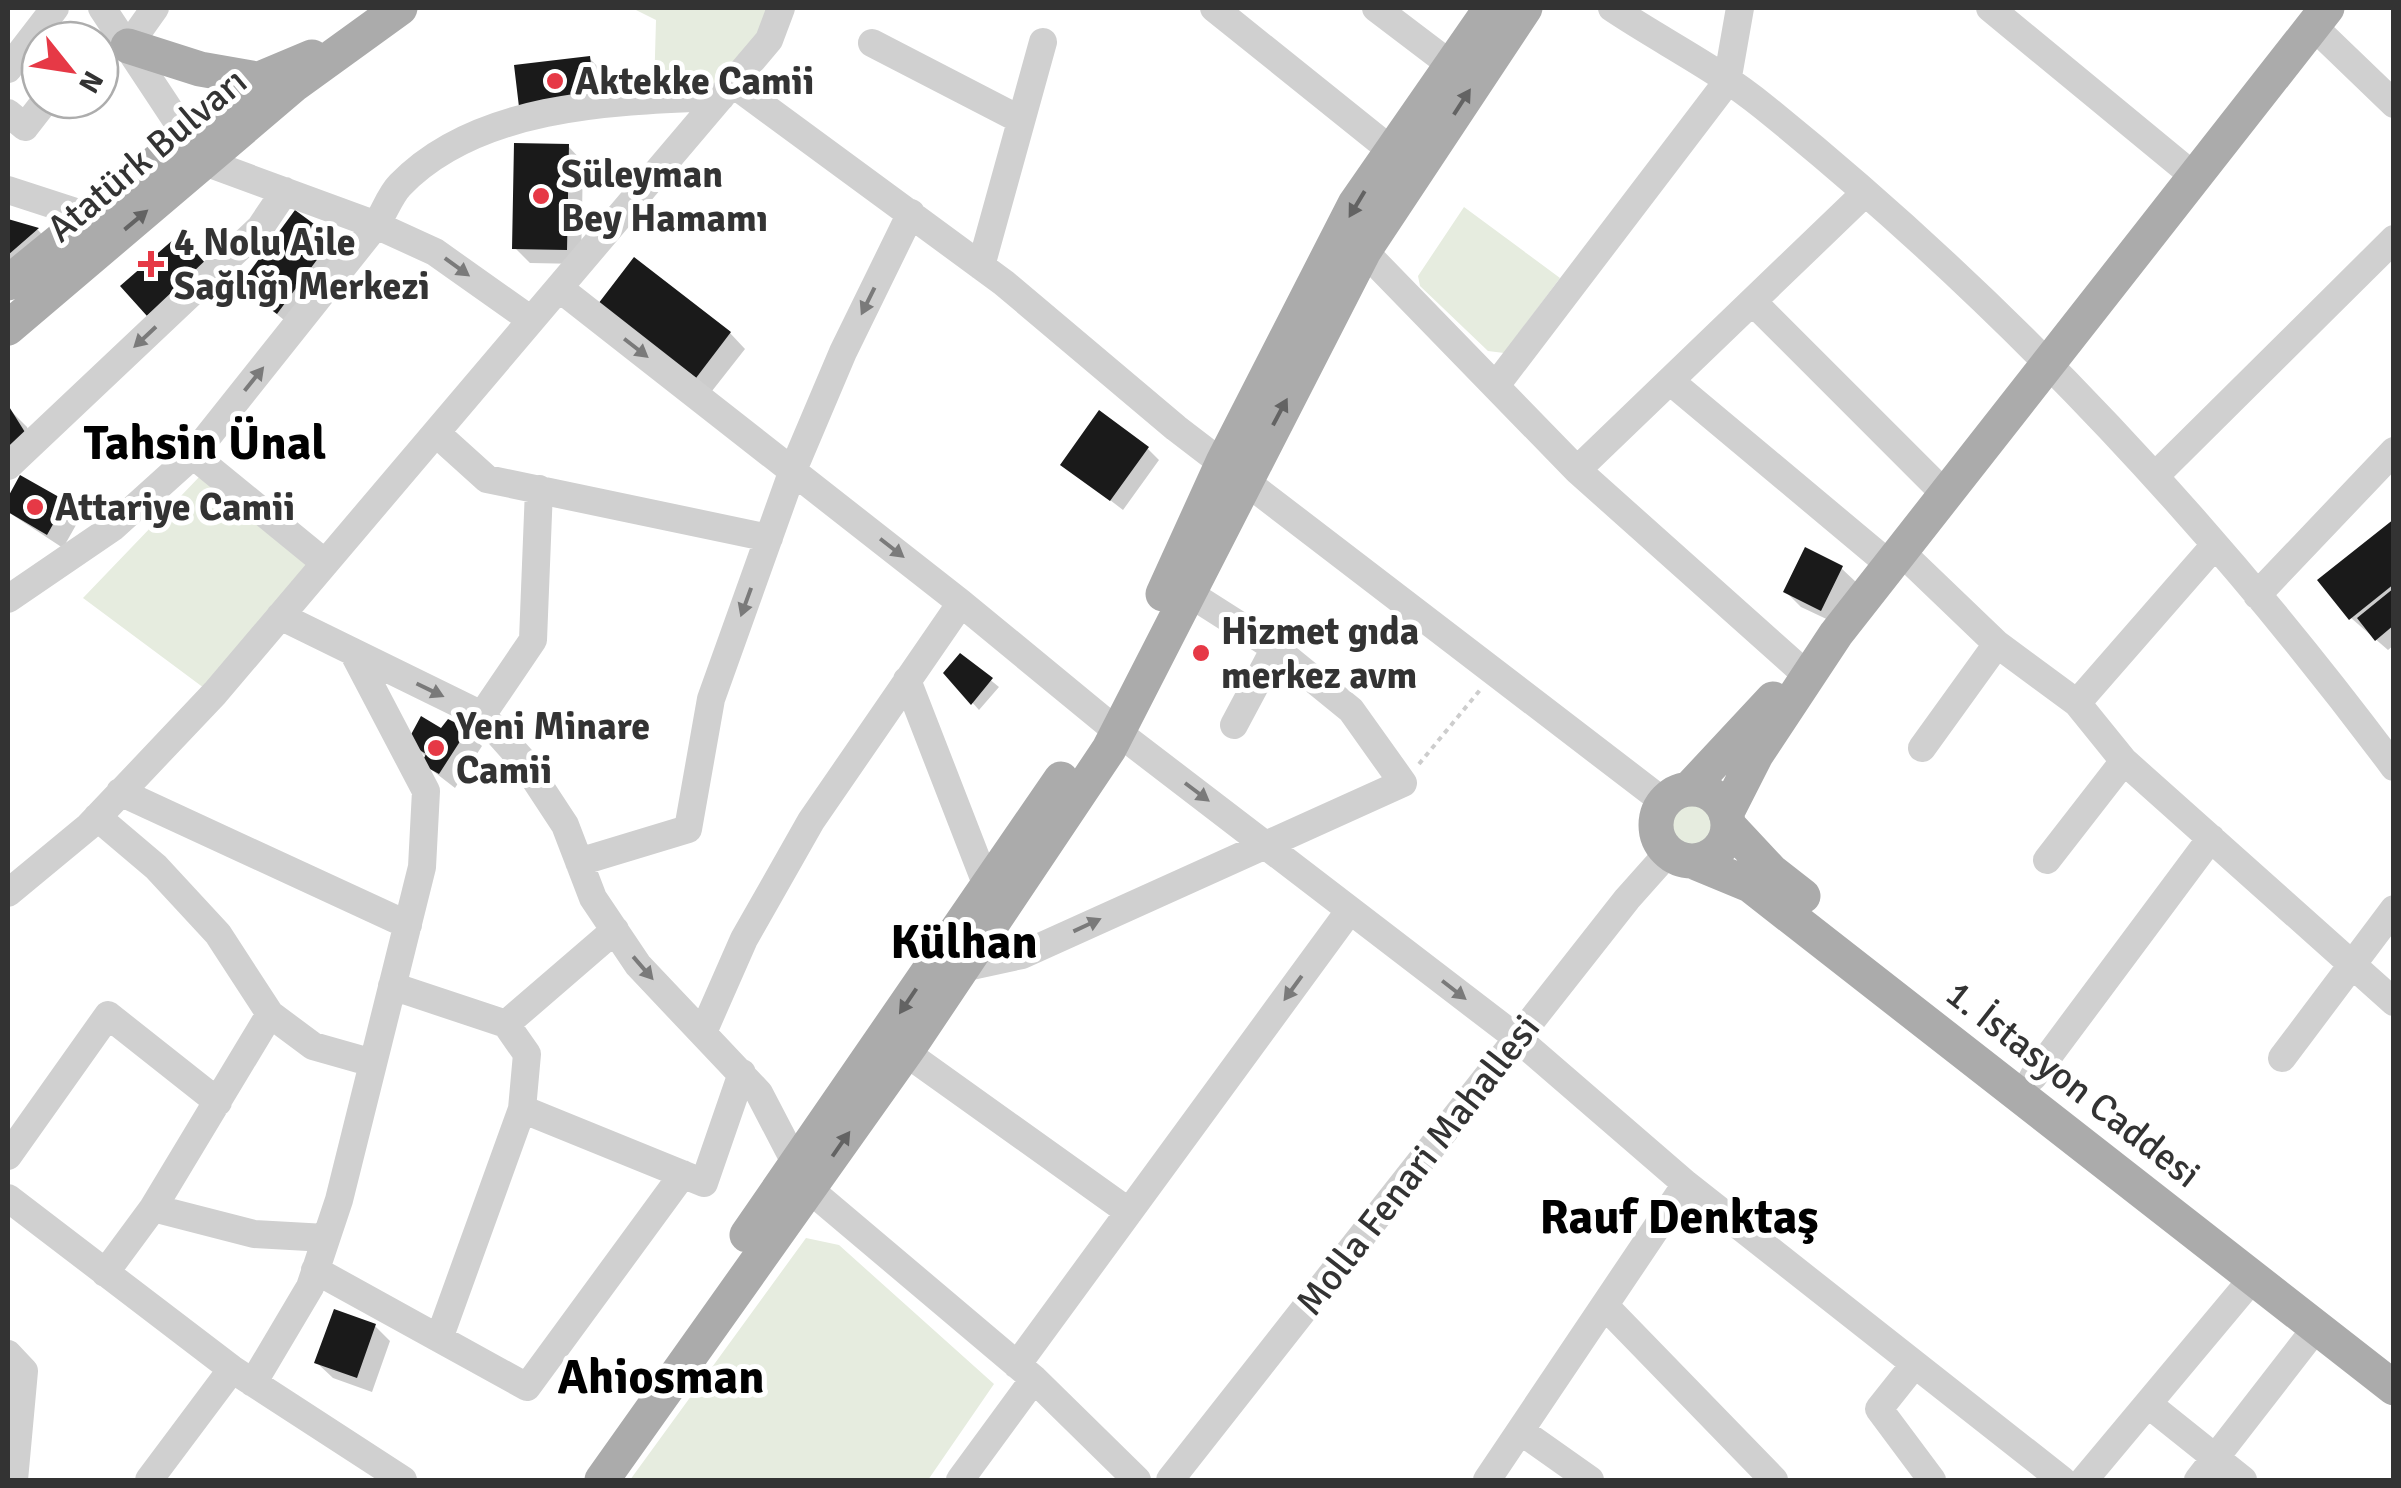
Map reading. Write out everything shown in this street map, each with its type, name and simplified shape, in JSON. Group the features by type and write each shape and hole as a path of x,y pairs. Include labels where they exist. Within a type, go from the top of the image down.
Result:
{"main road":[{"path":"363,35 400,8"},
{"path":"580,1480 802,1177 905,1052 962,968 1110,726 1120,689 1179,587 1356,204 1491,8"},
{"path":"1234,470 1364,251 1525,8"},
{"path":"1836,634 1676,796 1656,822 1680,857 1713,854 1726,836 1727,820 1756,755 1836,634 2320,17"},
{"path":"120,35 200,69 295,84"},
{"name":"Atatürk Bulvarı","path":"8,328 196,148 257,80 363,35"},
{"name":"Atatürk Bulvarı","path":"8,283 88,216 295,84 363,35"},
{"path":"602,1480 802,1177 987,886 1110,726"},
{"path":"1676,796 1716,798 1727,820"},
{"name":"1. İstasyon Caddesi","path":"1727,820 1771,871 2394,1360"},
{"name":"1. İstasyon Caddesi","path":"1680,857 1750,884 2394,1388"}],"street":[{"path":"8,69 55,8"},
{"path":"120,27 154,8"},
{"path":"8,893 97,817 280,616 769,40 781,8"},
{"path":"1214,8 1392,150"},
{"path":"1376,8 1452,65"},
{"path":"1612,8 1760,104 2050,362 2156,475 2394,768"},
{"path":"1497,384 1727,82 1740,8"},
{"path":"1990,8 2194,177"},
{"path":"2320,17 2394,104"},
{"path":"981,266 1043,42"},
{"path":"120,43 196,148 285,191 435,252 531,320"},
{"path":"872,43 1021,120"},
{"path":"8,599 78,547 112,528 194,455 376,225 399,186 468,136 596,102 726,90 911,214 981,266 1494,672 1676,796"},
{"path":"8,113 25,127 30,120"},
{"path":"8,190 88,216"},
{"path":"8,466 260,228 285,191"},
{"path":"1577,470 1865,194"},
{"path":"580,862 688,830 711,699 793,470 843,352 911,214"},
{"path":"2156,475 2394,239"},
{"path":"1364,251 1577,470 1800,670"},
{"path":"559,288 961,602 1110,726 1517,1038 1686,1184 2062,1480"},
{"path":"1752,302 1946,494"},
{"path":"1670,381 1895,558 1997,644 2077,703 2124,761 2394,1002"},
{"path":"436,433 487,480 769,538"},
{"path":"2257,595 2394,451"},
{"path":"194,455 325,563"},
{"path":"482,715 534,640 539,489"},
{"path":"2077,703 2216,546"},
{"path":"962,968 1022,955 1263,842 1404,782 1351,710 1274,648 1179,587"},
{"path":"704,1030 744,940 811,820 961,602"},
{"path":"280,616 482,715 523,761 565,825 593,898 638,964 759,1093 802,1177 1025,1372 1137,1480"},
{"path":"1922,748 1997,644"},
{"path":"1234,724 1274,648"},
{"path":"155,1478 242,1376 315,1270 422,867 426,791 353,652"},
{"path":"908,680 987,886"},
{"path":"2047,860 2124,761"},
{"path":"120,792 408,925"},
{"path":"97,817 156,868 218,934 270,1014 313,1046 373,1063"},
{"path":"2033,1077 2211,838"},
{"name":"Molla Fenari Mahallesi","path":"1170,1480 1517,1038 1680,857"},
{"path":"960,1480 1129,1212 1350,910"},
{"path":"2282,1058 2350,963 2394,910"},
{"path":"506,1024 615,930"},
{"path":"392,986 506,1024 526,1054 522,1109 440,1336"},
{"path":"105,1273 153,1208 270,1014"},
{"path":"8,1156 108,1015 218,1102"},
{"path":"905,1052 1129,1212"},
{"path":"522,1109 704,1182 742,1073"},
{"path":"315,1270 527,1387 684,1174"},
{"path":"1487,1480 1686,1184"},
{"path":"8,1198 242,1376 403,1480"},
{"path":"153,1208 254,1234 326,1238"},
{"path":"2084,1480 2253,1278"},
{"path":"1606,1308 1774,1480"},
{"path":"2207,1470 2316,1328"},
{"path":"8,1354 24,1371 14,1480"},
{"path":"1914,1365 1880,1409 1932,1480"},
{"path":"2148,1404 2207,1470 2243,1480"},
{"path":"1522,1432 1590,1480"}],"path":[{"path":"1404,782 1494,672"}],"shaded area":[{"path":"632,8 773,8 763,37 719,90 654,91 656,20"},
{"path":"1464,207 1560,278 1504,353 1488,351 1420,286 1418,276"},
{"path":"202,474 309,563 204,688 83,598"},
{"path":"1694,801 1711,808 1718,825 1711,842 1694,849 1677,842 1670,825 1677,808"},
{"path":"806,1238 839,1245 994,1384 928,1480 630,1480"}],"building":[{"name":"Aktekke Camii","path":"590,56 595,97 519,107 514,65"},
{"name":"Süleyman Bey Hamamı","path":"514,143 569,144 567,250 512,249"},
{"path":"295,210 333,238 277,314 239,286"},
{"path":"8,219 39,228 8,255"},
{"path":"174,239 186,253 192,248 206,264 147,316 120,286"},
{"path":"634,257 731,332 696,378 598,304"},
{"path":"8,405 28,437 8,453"},
{"path":"1099,410 1149,447 1110,501 1060,465"},
{"name":"Attariye Camii","path":"20,475 66,501 47,535 8,512 8,497"},
{"path":"2394,519 2394,584 2349,620 2317,580"},
{"path":"1805,547 1843,566 1821,611 1783,592"},
{"path":"2394,588 2394,625 2375,641 2357,618"},
{"path":"960,653 993,678 971,705 943,673"},
{"name":"Yeni Minare Camii","path":"421,716 441,728 448,719 468,729 439,774 421,764 426,754 407,742"},
{"path":"334,1309 376,1324 357,1378 314,1363"}],"place":[{"name":"Aktekke Camii","path":"555,81"},
{"name":"Süleyman Bey Hamamı","path":"541,196"},
{"name":"4 Nolu Aile Sağlığı Merkezi","path":"151,264"},
{"name":"Attariye Camii","path":"35,507"},
{"name":"Hizmet gıda merkez avm","path":"1201,653"},
{"name":"Yeni Minare Camii","path":"436,748"}],"district":[{"name":"Tahsin Ünal","path":"205,443"},
{"name":"Külhan","path":"964,942"},
{"name":"Rauf Denktaş","path":"1679,1217"},
{"name":"Ahiosman","path":"661,1377"}]}
